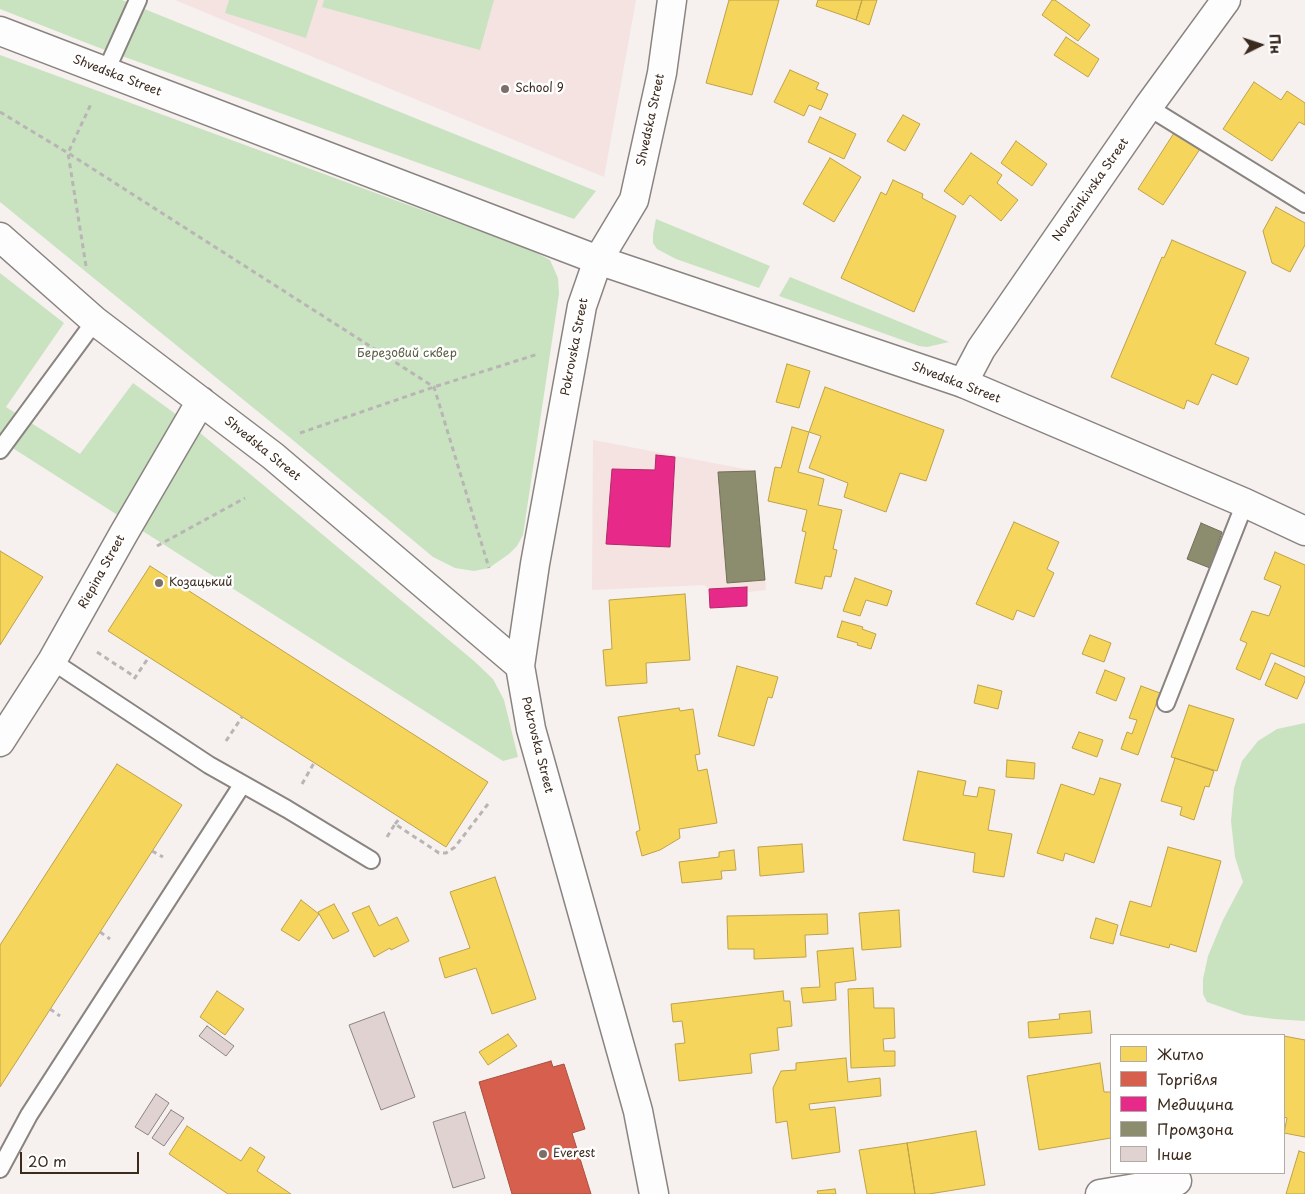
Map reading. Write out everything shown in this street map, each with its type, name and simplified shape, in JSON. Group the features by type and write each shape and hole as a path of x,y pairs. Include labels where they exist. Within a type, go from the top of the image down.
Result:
{"street":[{"name":"Shvedska Street","path":"598,260 634,200 662,72 672,0"},
{"name":"Novozinkivska Street","path":"963,383 981,349 1148,107 1226,0"},
{"name":"Shvedska Street","path":"0,31 598,260 963,383 1305,530"},
{"name":"Shvedska Street","path":"0,237 96,321 273,456 520,666"},
{"name":"Pokrovska Street","path":"598,260 582,306 535,564 520,666 531,729 638,1111 654,1194"},
{"name":"Riepina Street","path":"0,742 52,661 201,401"},
{"path":"1100,1194 1177,1181"}],"lane":[{"path":"106,72 138,0"},
{"path":"1148,107 1305,204"},
{"path":"0,450 96,321"},
{"path":"1166,703 1245,503"},
{"path":"52,661 209,765 287,809 371,860"},
{"path":"0,1169 30,1115 242,785"}],"path":[{"path":"96,321 68,153 106,72"},
{"path":"0,112 68,153 434,387 489,568"},
{"path":"298,433 542,353"},
{"path":"149,550 245,498"},
{"path":"96,652 135,677"},
{"path":"395,824 439,853 446,852 455,847 488,804"},
{"path":"371,860 400,818"}],"shaded area":[{"name":"School 9","path":"175,0 636,0 604,177"},
{"path":"593,440 755,471 766,590 747,592 747,606 710,608 709,589 704,585 592,590"}],"green space":[{"path":"0,0 122,0 596,191 574,219 97,47 0,9"},
{"path":"229,0 318,0 306,38 225,13"},
{"path":"324,0 494,0 480,50 322,7"},
{"name":"Березовий сквер","path":"0,55 531,250 550,260 558,278 559,294 523,535 517,546 489,568 474,571 455,568 433,557 288,436 0,202"},
{"path":"656,219 770,266 759,288 676,259 657,249 653,243"},
{"path":"0,273 64,323 6,407 80,454 133,383 188,423 474,661 493,679 504,700 518,757 503,761 0,440"},
{"path":"790,277 949,342 927,347 919,346 779,296"},
{"path":"1305,723 1305,1021 1244,1015 1207,1002 1203,994 1203,979 1208,956 1223,920 1243,882 1235,857 1231,821 1234,788 1242,761 1258,741 1277,729"}],"building: Житло":[{"path":"729,0 779,0 752,95 706,83"},
{"path":"818,0 862,0 856,20 816,6"},
{"path":"862,0 877,0 869,25 856,20"},
{"path":"1052,0 1055,0 1090,25 1078,41 1042,15"},
{"path":"1066,37 1099,59 1088,77 1054,55"},
{"path":"790,70 819,83 816,89 828,94 821,110 809,105 804,116 774,102"},
{"path":"1254,82 1281,100 1287,91 1305,103 1305,125 1299,122 1272,161 1223,129"},
{"path":"903,115 920,124 905,151 887,141"},
{"path":"820,117 856,134 844,159 808,142"},
{"path":"1174,133 1200,149 1163,205 1138,189"},
{"path":"1016,141 1047,164 1032,186 1001,163"},
{"path":"971,153 1002,175 997,183 1018,200 1001,221 970,195 963,205 944,191"},
{"path":"830,158 861,177 834,222 803,204"},
{"path":"893,180 923,194 922,198 956,216 914,312 841,278 881,192 886,195"},
{"path":"1276,207 1305,223 1305,245 1290,272 1272,263 1263,231"},
{"path":"1172,240 1246,272 1215,344 1249,358 1237,385 1212,374 1198,405 1187,400 1184,409 1111,377 1162,257 1164,258"},
{"path":"787,364 810,371 799,408 776,402"},
{"path":"825,387 944,430 926,481 900,473 886,512 844,497 848,483 809,468 821,436 809,432"},
{"path":"792,427 809,432 798,472 824,479 818,505 842,510 833,549 837,550 831,577 825,576 822,589 795,583 806,532 802,531 807,510 768,501 775,467 781,468"},
{"path":"1014,522 1059,542 1047,569 1054,573 1034,617 1017,610 1013,620 976,604"},
{"path":"0,551 43,577 0,645"},
{"path":"1275,552 1305,565 1305,667 1271,653 1260,680 1236,669 1247,643 1240,640 1252,611 1269,616 1281,586 1264,579"},
{"path":"150,566 488,782 446,847 108,631"},
{"path":"855,578 892,591 887,606 866,600 860,616 843,611"},
{"path":"685,594 690,660 646,663 647,683 606,686 603,650 612,649 609,600"},
{"path":"842,621 863,627 862,629 876,634 871,649 837,637"},
{"path":"1090,635 1111,643 1104,662 1082,654"},
{"path":"1275,663 1305,677 1297,699 1265,685"},
{"path":"737,666 778,677 772,698 768,697 754,746 718,736"},
{"path":"1105,670 1125,678 1116,701 1096,693"},
{"path":"978,685 1002,691 998,709 974,703"},
{"path":"1141,686 1160,693 1138,755 1121,749 1127,732 1132,734 1137,720 1129,718"},
{"path":"1189,705 1234,719 1217,771 1171,757"},
{"path":"679,708 680,711 693,709 700,754 695,755 698,771 707,769 717,823 679,829 680,838 660,850 642,856 636,832 640,830 618,717"},
{"path":"1079,732 1103,740 1097,757 1072,748"},
{"path":"1175,758 1214,771 1209,787 1205,786 1194,820 1180,815 1182,807 1161,801"},
{"path":"1007,760 1035,763 1034,779 1006,777"},
{"path":"117,764 182,805 0,1087 0,945"},
{"path":"918,771 966,781 963,795 977,797 979,787 995,790 988,830 1012,834 1004,877 973,872 975,853 903,840"},
{"path":"1100,778 1121,784 1094,863 1065,853 1063,861 1037,853 1061,784 1094,795"},
{"path":"802,844 804,872 760,876 758,847"},
{"path":"1168,847 1221,861 1196,952 1170,944 1169,948 1120,935 1130,901 1151,907"},
{"path":"734,850 736,870 721,871 722,879 682,883 679,862 719,857 719,852"},
{"path":"495,877 536,999 492,1014 476,968 445,978 439,958 470,948 450,892"},
{"path":"301,900 319,914 299,941 281,930"},
{"path":"334,904 349,931 333,939 318,912"},
{"path":"369,906 379,926 397,917 409,941 391,950 390,948 374,957 352,913"},
{"path":"899,910 901,947 862,950 859,913"},
{"path":"827,914 828,934 805,935 806,957 754,959 754,949 728,949 727,916"},
{"path":"1096,918 1118,925 1113,944 1090,938"},
{"path":"853,948 856,980 835,983 836,1000 803,1003 801,988 820,987 817,951"},
{"path":"873,988 874,1008 894,1008 895,1038 883,1039 884,1051 895,1051 895,1066 851,1068 848,989"},
{"path":"217,991 244,1009 225,1035 200,1017"},
{"path":"783,991 784,1001 790,1001 792,1026 777,1028 779,1050 750,1054 752,1073 679,1081 675,1044 685,1043 682,1021 673,1022 671,1004"},
{"path":"1090,1011 1092,1033 1029,1038 1028,1022 1060,1019 1059,1014"},
{"path":"508,1034 517,1046 488,1065 479,1052"},
{"path":"1285,1036 1305,1040 1305,1137 1285,1133 1287,1118 1285,1117"},
{"path":"846,1058 848,1082 880,1078 881,1096 809,1104 810,1110 835,1107 840,1152 792,1159 787,1121 776,1123 773,1088 781,1071 796,1070 796,1063"},
{"path":"1100,1063 1104,1092 1110,1092 1110,1138 1039,1150 1027,1076"},
{"path":"187,1126 241,1161 250,1147 265,1157 257,1171 291,1194 228,1194 169,1154"},
{"path":"976,1131 985,1185 929,1194 915,1194 907,1143"},
{"path":"907,1143 915,1194 867,1194 859,1150"},
{"path":"1299,1151 1305,1153 1305,1194 1286,1194"},
{"path":"835,1189 836,1194 818,1194 817,1191"}],"building: Торгівля":[{"path":"551,1061 553,1067 564,1064 585,1129 572,1133 591,1194 512,1194 479,1082"}],"building: Медицина":[{"path":"656,455 675,457 670,547 606,544 612,469 655,470"},
{"path":"747,587 747,606 710,608 709,589"}],"building: Промзона":[{"path":"755,471 765,580 727,583 718,472"},
{"path":"1201,523 1222,532 1210,568 1187,559"}],"building: Інше":[{"path":"384,1012 415,1097 381,1110 349,1025"},
{"path":"207,1026 234,1046 226,1056 199,1036"},
{"path":"156,1094 169,1103 148,1135 135,1127"},
{"path":"171,1110 184,1118 164,1146 152,1138"},
{"path":"465,1112 485,1178 453,1188 433,1122"}],"place":[{"name":"School 9","path":"505,89"},
{"name":"Козацький","path":"159,583"},
{"name":"Everest","path":"543,1154"}]}
